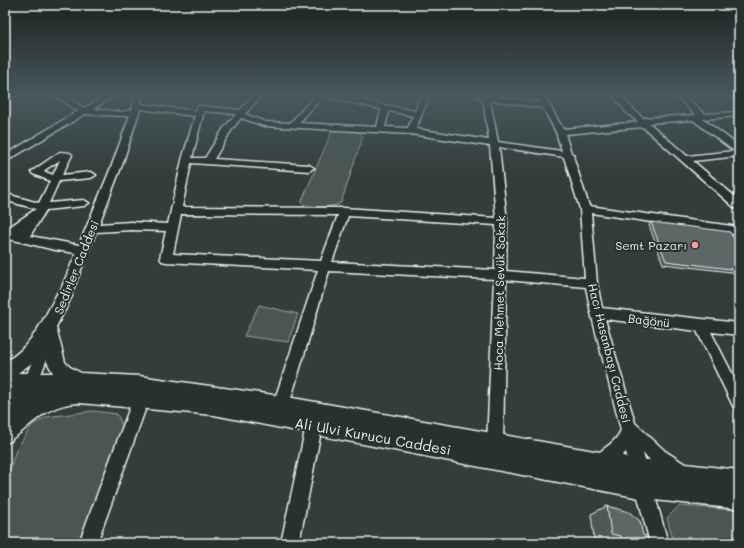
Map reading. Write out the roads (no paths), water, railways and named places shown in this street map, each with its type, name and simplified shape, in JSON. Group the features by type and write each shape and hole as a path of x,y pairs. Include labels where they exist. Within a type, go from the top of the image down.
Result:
{"main road":[{"path":"5,372 24,361 34,349 64,296"},
{"path":"50,332 58,367 69,377 81,382"},
{"name":"Ali Ulvi Kurucu Caddesi","path":"5,382 20,391 80,394 214,406 314,426 509,461 643,479 739,498"},
{"name":"Ali Ulvi Kurucu Caddesi","path":"20,391 81,382 140,385 281,405 600,462 643,479 690,476 739,481"},
{"path":"6,433 31,411 63,394"}],"street":[{"path":"5,159 66,122"},
{"name":"Sedirler Caddesi","path":"6,433 20,391 50,332 92,228 117,165 131,122"},
{"path":"197,122 187,160 166,258 499,275 591,283"},
{"path":"209,160 234,122"},
{"path":"258,122 264,124 411,132 569,155"},
{"path":"293,125 296,122"},
{"path":"380,130 382,122"},
{"path":"411,132 414,122"},
{"name":"Hoca Mehmet Sevük Sokak","path":"489,122 494,145 502,222 499,275 495,444"},
{"name":"Hacı Hasanbaşı Caddesi","path":"554,122 560,132 569,155 585,209 591,283 597,313 643,479 659,543"},
{"path":"560,132 659,122"},
{"path":"704,122 739,150"},
{"path":"643,123 739,206"},
{"path":"685,159 739,153"},
{"path":"187,160 209,160 309,168"},
{"path":"22,239 29,230 55,179 91,175"},
{"path":"5,201 10,198 39,210"},
{"path":"7,235 39,210 84,203"},
{"path":"585,209 739,231"},
{"path":"176,210 344,212 502,222"},
{"path":"281,405 325,266 344,212"},
{"path":"92,228 131,226 172,228"},
{"path":"7,235 55,246 82,250"},
{"name":"Bağönü","path":"597,313 701,326 739,329"},
{"path":"701,326 738,397"},
{"path":"88,543 141,399"},
{"path":"290,543 314,426"},
{"path":"600,462 618,451 625,441 629,429 659,457 690,476"}],"place":[{"name":"Semt Pazarı","path":"695,245"}]}
